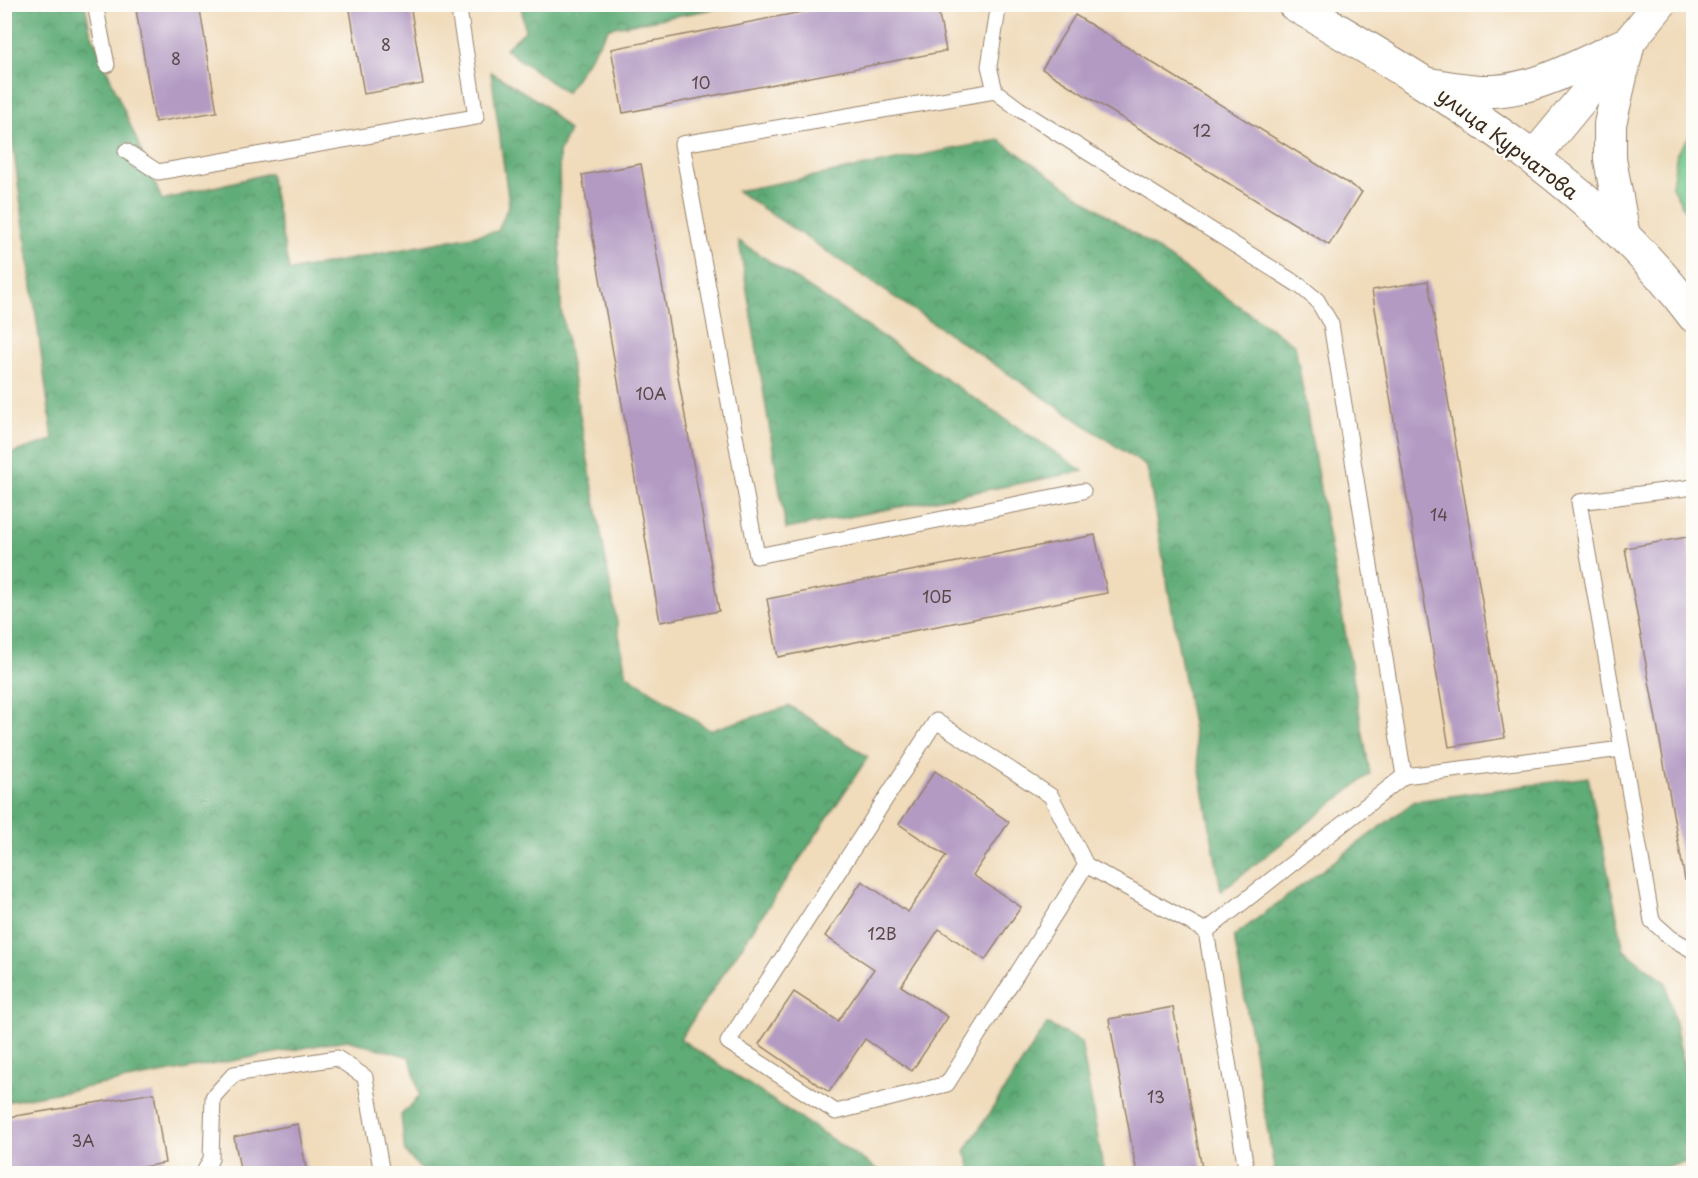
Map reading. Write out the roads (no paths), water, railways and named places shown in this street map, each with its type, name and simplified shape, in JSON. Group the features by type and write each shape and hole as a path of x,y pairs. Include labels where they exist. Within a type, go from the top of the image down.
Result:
{"street":[{"name":"улица Курчатова","path":"1294,4 1428,84 1474,114 1533,158 1624,236 1657,270 1694,316"},
{"path":"1533,158 1660,4"},
{"path":"1428,84 1491,91 1516,89 1548,79 1629,42"},
{"path":"1624,236 1610,159 1610,124 1629,42"}],"lane":[{"path":"95,4 106,64"},
{"path":"126,151 158,172 476,117 458,4"},
{"path":"999,4 989,66 995,91 1019,109 1290,280 1317,300 1331,324 1404,776"},
{"path":"995,91 682,144 758,556 1083,491"},
{"path":"1694,487 1579,502 1652,921 1671,938 1694,951"},
{"path":"1086,865 947,1084 836,1112 728,1042 936,721 1051,796 1086,865 1206,931"},
{"path":"1206,931 1404,776 1622,749"},
{"path":"1206,931 1247,1173"},
{"path":"203,1173 211,1159 213,1097 234,1074 337,1058 365,1077 382,1173"}]}
